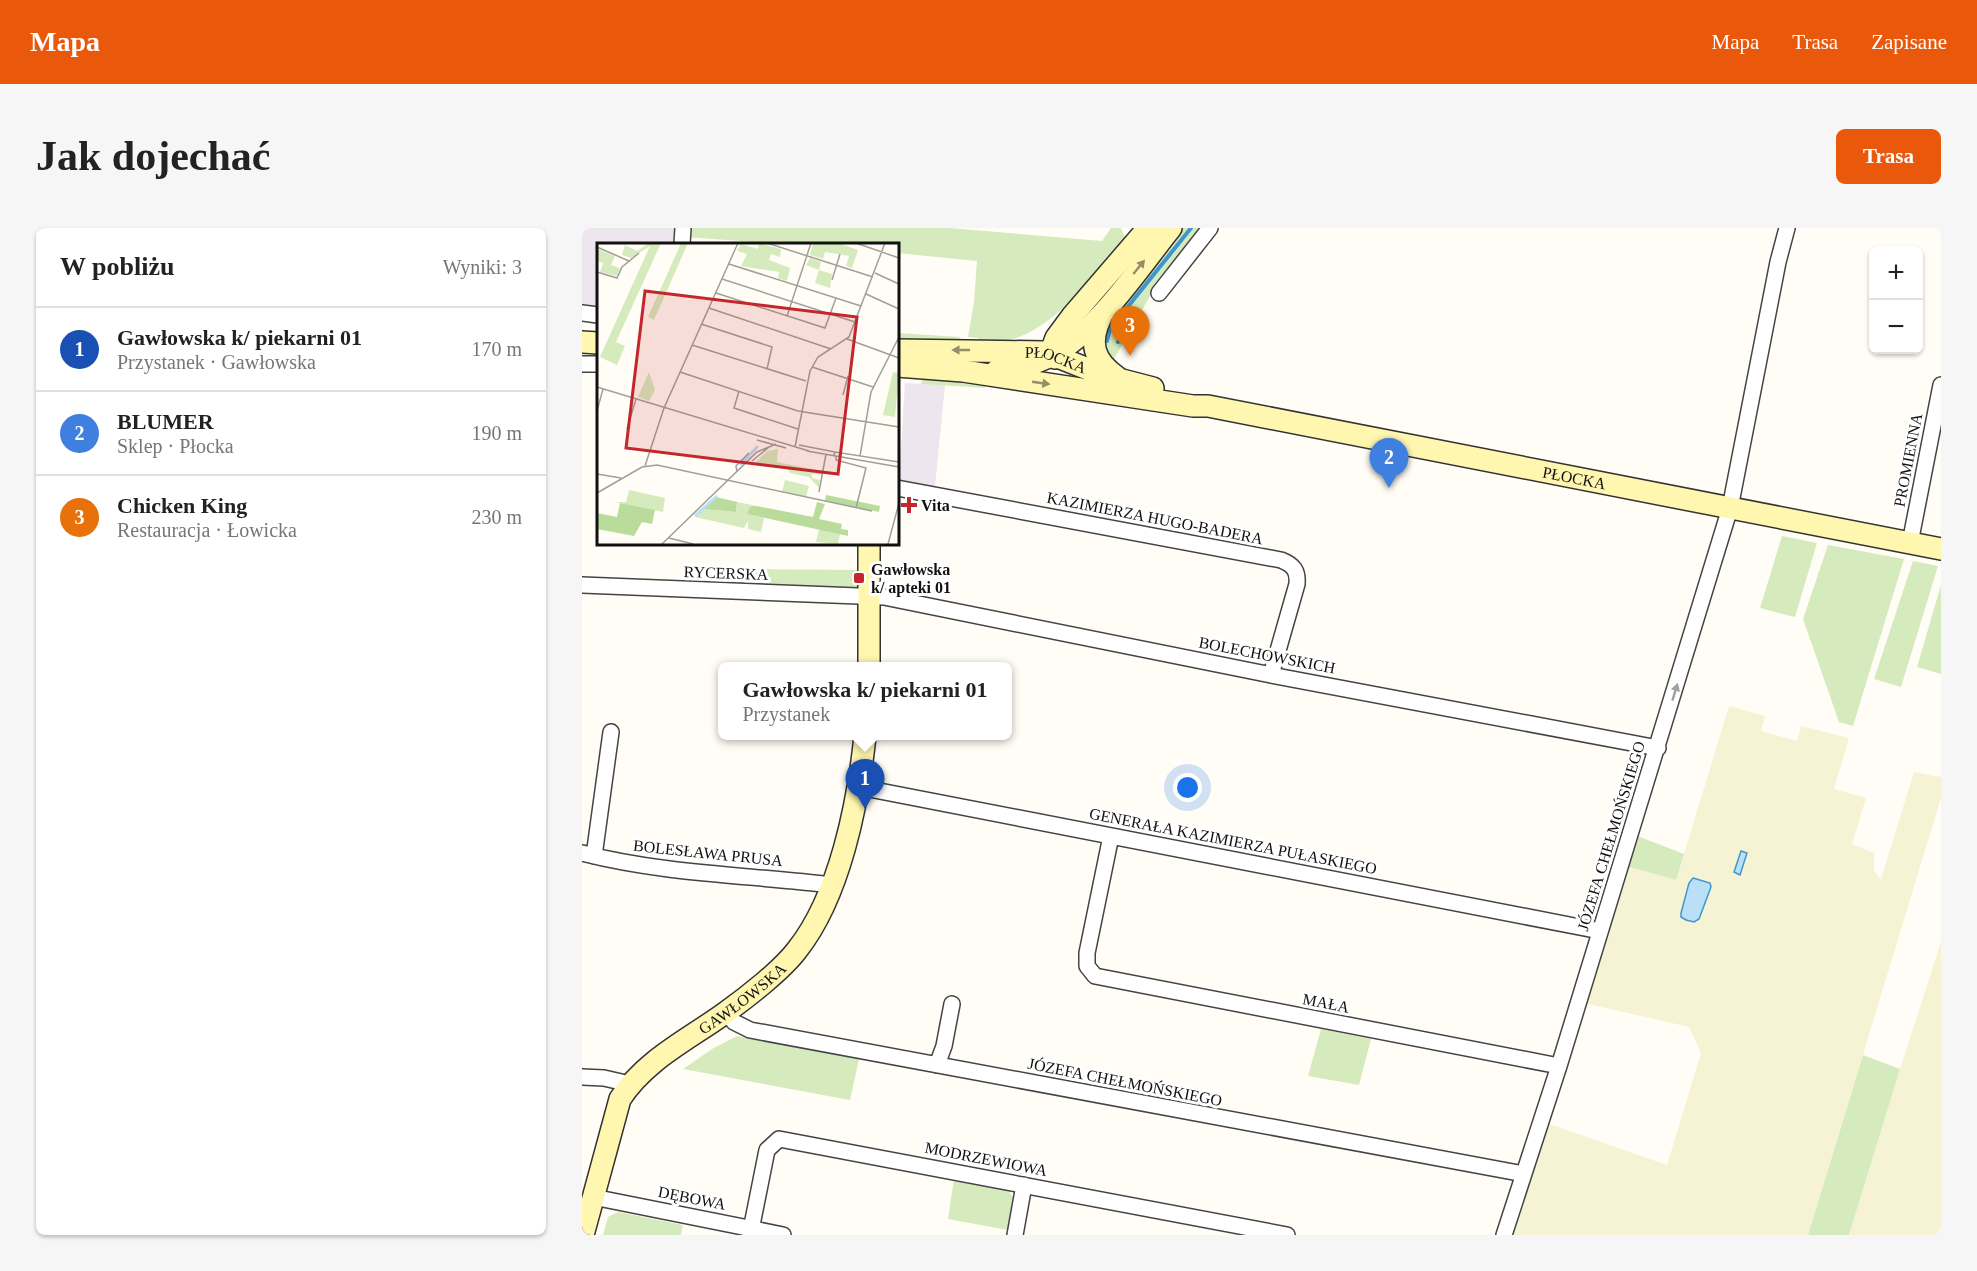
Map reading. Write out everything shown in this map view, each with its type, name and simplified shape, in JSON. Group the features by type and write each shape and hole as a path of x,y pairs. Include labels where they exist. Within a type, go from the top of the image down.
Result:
{"street":[{"path":"682,243 683,228"},
{"path":"1091,391 1066,378 1060,369 1053,346 1056,338 1073,315 1148,228"},
{"path":"963,371 1012,369 1054,354 1083,334 1108,307 1171,228"},
{"path":"1159,293 1210,228"},
{"name":"JÓZEFA CHEŁMOŃSKIEGO","path":"1504,1235 1658,748 1730,508 1778,262 1787,228"},
{"path":"1108,307 1097,327 1095,351 1101,364 1120,379"},
{"path":"582,313 597,315"},
{"path":"1019,350 1038,346 1073,315"},
{"path":"582,342 597,343"},
{"name":"PŁOCKA","path":"898,354 1019,350 1054,354 1102,375 1187,397 1208,406"},
{"name":"PŁOCKA","path":"898,354 963,371 1193,406 1208,406 1941,549"},
{"name":"PROMIENNA","path":"1910,543 1941,385"},
{"name":"KAZIMIERZA HUGO-BADERA","path":"898,488 1281,560 1291,564 1298,575 1298,584 1271,675"},
{"path":"869,544 869,662"},
{"name":"RYCERSKA","path":"582,585 869,596"},
{"name":"BOLECHOWSKICH","path":"869,596 1658,748"},
{"path":"588,854 611,732"},
{"name":"GAWŁOWSKA","path":"583,1235 620,1098 630,1084 655,1061 726,1012 796,952 810,933 842,857 859,787 864,740"},
{"name":"GENERAŁA KAZIMIERZA PUŁASKIEGO","path":"859,787 1600,932"},
{"name":"MAŁA","path":"1111,836 1088,953 1089,970 1095,976 1559,1066"},
{"name":"BOLESŁAWA PRUSA","path":"588,854 618,861 675,869 832,885"},
{"path":"937,1065 944,1046 952,1004"},
{"name":"JÓZEFA CHEŁMOŃSKIEGO","path":"726,1012 734,1022 750,1030 1524,1174"},
{"path":"582,1077 604,1078 630,1084"},
{"name":"MODRZEWIOWA","path":"750,1232 767,1150 779,1140 1287,1235"},
{"path":"1015,1235 1024,1185"},
{"name":"DĘBOWA","path":"593,1197 750,1232 783,1235"}],"shaded area":[{"path":"582,228 680,228 679,243 597,243 597,307 582,306"},
{"path":"905,383 945,385 935,487 899,481"},
{"path":"1729,706 1765,716 1761,731 1797,741 1801,726 1849,738 1834,789 1866,798 1852,844 1874,853 1874,871 1881,879 1914,772 1941,777 1941,798 1808,1235 1511,1235 1547,1123 1667,1165 1701,1053 1689,1027 1584,1003 1626,866 1676,880"},
{"path":"1941,942 1941,1235 1849,1235 1900,1069"}],"green space":[{"path":"686,228 949,228 1102,241 1111,228 1121,228 1126,239 1087,284 1057,314 1040,326 1024,335 1007,340 979,341 978,338 968,337 974,302 977,261 898,253 898,243 769,243 685,237"},
{"path":"1182,228 1203,228 1155,283 1149,298 1111,364 1107,360 1103,325"},
{"path":"898,333 960,337 959,340 898,339"},
{"path":"922,379 984,384 985,388 921,384"},
{"path":"1782,536 1817,543 1795,617 1760,608"},
{"path":"1828,545 1904,559 1853,726 1839,722 1803,619"},
{"path":"1913,561 1938,566 1901,687 1874,679"},
{"path":"723,569 858,570 858,591 715,586 716,581 721,581"},
{"path":"1941,585 1941,674 1917,667"},
{"path":"1635,835 1684,854 1676,880 1626,866"},
{"path":"1321,1029 1371,1039 1359,1085 1308,1076"},
{"path":"737,1036 859,1059 850,1100 683,1069 712,1049"},
{"path":"1863,1055 1900,1069 1849,1235 1808,1235"},
{"path":"954,1179 1008,1190 1014,1199 1008,1230 948,1219"},
{"path":"618,1212 683,1225 681,1235 603,1235 608,1217"}],"water":[{"path":"1741,851 1747,853 1740,875 1734,872"},
{"path":"1693,878 1710,883 1711,887 1699,919 1694,922 1681,917 1689,883"}],"waterway":[{"path":"1107,341 1110,329 1191,228"},
{"path":"1118,342 1130,316 1128,309"}],"place":[{"name":"Chicken King","path":"1130,356"},
{"name":"BLUMER","path":"1389,488"},
{"name":"Vita","path":"909,505"},
{"name":"Gawłowska k/ apteki 01","path":"859,578"},
{"name":"Gawłowska k/ piekarni 01","path":"865,809"}]}
